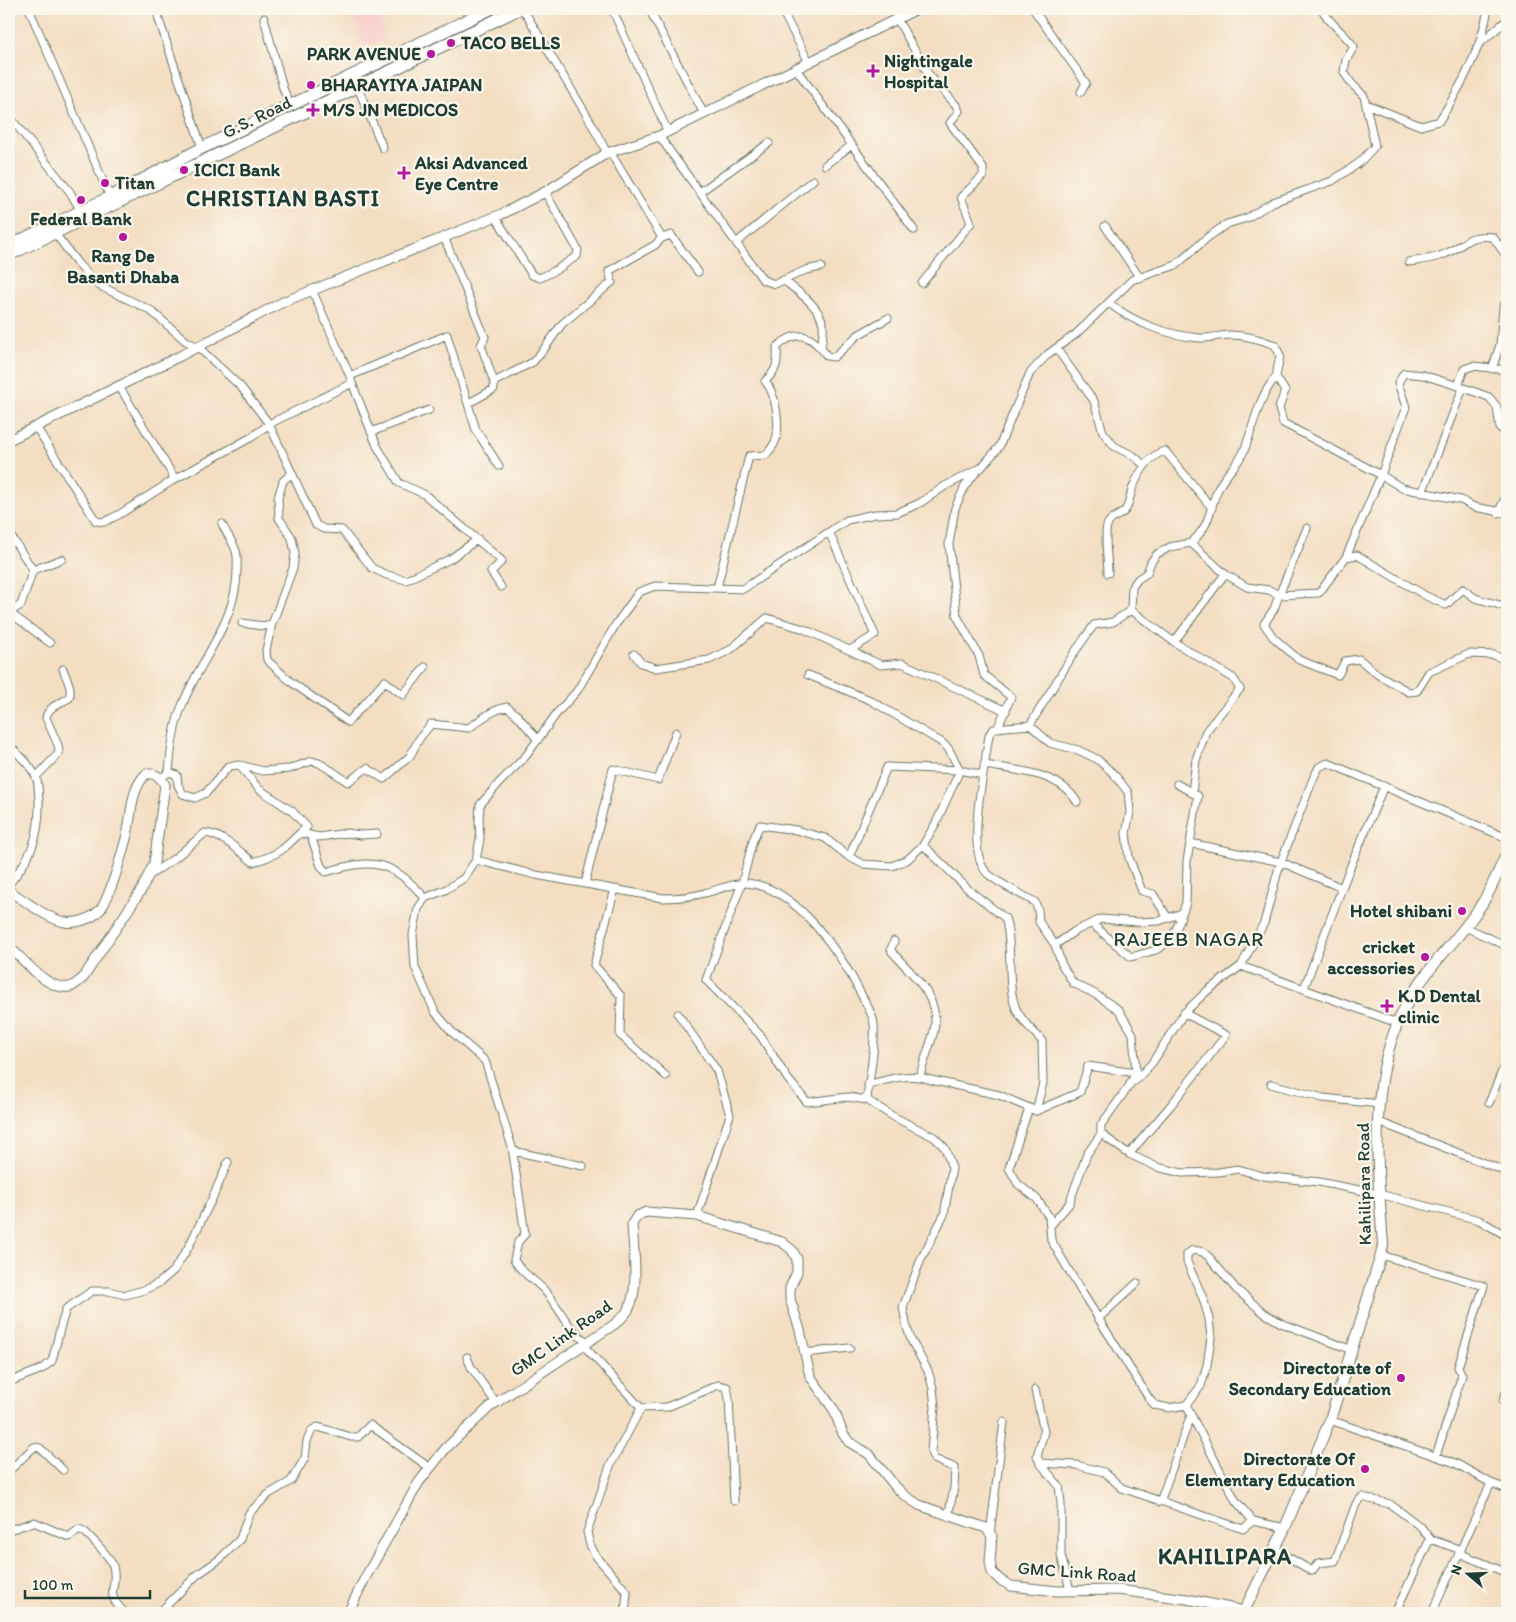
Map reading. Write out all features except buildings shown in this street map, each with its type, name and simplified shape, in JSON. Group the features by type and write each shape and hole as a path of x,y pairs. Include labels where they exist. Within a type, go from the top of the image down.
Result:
{"main road":[{"name":"G.S. Road","path":"9,246 110,197 202,148 490,9"},
{"name":"G.S. Road","path":"9,256 54,232 358,88 519,9"},
{"name":"Kahilipara Road","path":"1244,1612 1285,1528 1330,1420 1381,1255 1377,1152 1378,1122 1387,1053 1397,1024 1414,992 1476,913 1507,853"}],"street":[{"path":"29,9 110,197"},
{"path":"157,9 168,48 202,148"},
{"path":"524,9 608,153 662,238"},
{"path":"612,9 668,132"},
{"path":"649,9 704,114"},
{"path":"781,9 808,62"},
{"path":"9,440 198,347 283,302 495,216 545,192 608,153 668,132 917,9"},
{"path":"1033,9 1086,83 1081,92"},
{"path":"998,728 1011,697 984,675 979,656 957,616 949,544 955,508 965,486 999,447 1030,373 1048,354 1076,334 1109,304 1132,280 1176,265 1208,237 1227,224 1247,218 1273,202 1332,181 1358,163 1375,146 1364,96 1350,83 1344,72 1346,60 1354,47 1347,37 1330,22 1322,9"},
{"path":"1366,104 1421,126 1439,121 1454,98 1478,45 1485,26 1488,9"},
{"path":"264,18 283,88 290,105"},
{"path":"897,18 929,75 956,105 959,111 950,123 983,168 983,176 961,197 972,223 922,284"},
{"path":"1478,45 1507,20"},
{"path":"796,69 914,230"},
{"path":"358,88 383,148"},
{"path":"9,116 70,192 81,211"},
{"path":"659,136 762,280 775,284 806,270 822,267"},
{"path":"700,192 769,143"},
{"path":"825,164 852,145"},
{"path":"736,243 813,180"},
{"path":"495,216 532,275 540,278 577,256 578,250 545,192"},
{"path":"1106,226 1140,278"},
{"path":"54,232 78,264 98,285 150,310 186,341 198,347 241,387 269,424 316,525 324,529 342,530 372,568 387,575 406,580 450,560 478,539"},
{"path":"494,382 533,362 562,324 612,282 608,271 655,245 662,238 670,235 698,272"},
{"path":"1410,262 1428,260 1447,253 1468,239 1481,236 1493,237 1507,257"},
{"path":"444,237 485,337 481,345 494,382 494,389 469,402"},
{"path":"1501,248 1507,239"},
{"path":"783,280 806,298 820,317 823,325 821,348"},
{"path":"312,290 377,446 399,483 424,494 502,561 491,572 501,587"},
{"path":"1492,368 1500,345 1503,308 1507,300"},
{"path":"1109,304 1121,313 1171,333 1200,338 1229,335 1256,338 1275,345 1280,355 1276,377 1259,406 1244,452 1218,488 1212,508 1201,532 1190,543 1170,547 1157,554 1151,562 1147,573 1138,579 1132,587 1131,610"},
{"path":"717,588 749,456 766,455 775,442 778,416 770,386 765,381 774,372 777,347 785,339 796,334 806,337 821,348 827,356 834,357 858,335 888,318"},
{"path":"36,427 96,521 104,522 120,514 175,478 252,437 269,424 351,380 447,335 476,430 499,466"},
{"path":"1056,348 1094,401 1103,432 1114,446 1134,456 1145,466"},
{"path":"1422,493 1460,387 1464,369 1473,366 1507,370"},
{"path":"1190,543 1225,574 1246,587 1269,590 1279,595 1319,593 1346,557 1381,475 1406,407 1398,383 1404,373 1423,375 1489,397 1498,408 1500,428 1507,432"},
{"path":"1276,377 1285,391 1279,408 1283,423 1402,488 1461,500 1474,507 1507,513"},
{"path":"119,386 175,478"},
{"path":"371,432 429,410"},
{"path":"1108,573 1107,527 1111,519 1120,515 1126,509 1133,487 1145,466 1157,453 1165,451 1212,508"},
{"path":"641,1408 575,1334 555,1302 542,1288 520,1271 514,1260 518,1242 525,1234 513,1151 485,1061 452,1032 436,1012 414,967 413,935 418,910 425,898 445,890 464,878 476,860 480,839 480,806 500,782 526,756 557,713 577,691 616,624 639,592 655,586 743,589 848,520 875,514 897,513 920,503 945,486 981,468"},
{"path":"292,473 282,481 278,498 279,518 292,538 295,553 293,568 272,624 266,650 267,660 291,682 348,722 385,681 403,695 426,667"},
{"path":"1498,512 1507,494"},
{"path":"161,778 169,772 175,726 183,702 224,626 234,600 237,583 237,553 222,524"},
{"path":"1306,528 1274,609 1264,624 1273,637 1299,660 1338,675 1345,661 1359,658 1376,674 1409,692 1417,691 1429,672 1469,654 1494,655 1507,661"},
{"path":"829,532 875,635 850,650"},
{"path":"9,533 33,570"},
{"path":"1346,557 1357,555 1446,606 1463,590 1474,598 1507,607"},
{"path":"33,570 62,559"},
{"path":"33,570 21,605 10,612 50,643"},
{"path":"1174,642 1225,574"},
{"path":"1131,610 1174,642 1233,678 1240,690 1206,731 1196,760 1192,792"},
{"path":"1050,1226 1069,1204 1087,1154 1101,1134 1101,1125 1129,1086 1136,1072 1133,1034 1119,1010 1095,994 1073,983 1062,965 1055,945 1040,922 1035,902 986,873 978,853 976,837 979,796 988,735 992,730 1030,725 1074,653 1094,625 1113,622 1131,610"},
{"path":"634,654 641,664 656,668 709,660 730,650 767,618 804,629 881,665 902,663 1006,711"},
{"path":"242,623 263,626 272,624"},
{"path":"36,777 59,754 58,745 46,714 48,710 69,698 70,687 63,669"},
{"path":"808,675 870,700 941,742 948,748 960,770"},
{"path":"169,772 177,775 178,784 183,794 195,798 206,793 230,766 240,765 264,771 289,769 312,761 332,770 348,782 367,768 384,779 410,756 419,739 431,724 469,728 485,715 507,707 518,715 538,740"},
{"path":"1030,725 1050,743 1078,750 1096,759 1114,774 1128,792 1130,812 1126,833 1129,858 1142,891 1153,894 1168,918"},
{"path":"585,884 613,768 658,780 676,732"},
{"path":"9,745 36,777 39,816 36,838 22,868 9,884"},
{"path":"1129,1086 1152,1063 1184,1013 1207,991 1241,966 1264,924 1281,862 1319,767 1328,763 1507,838"},
{"path":"147,877 175,858 205,833 227,842 253,862 272,856 289,846 300,832 307,827 292,811 258,789 240,765"},
{"path":"984,765 1041,776 1060,783 1073,794 1077,802"},
{"path":"850,857 887,768 960,770 982,775"},
{"path":"948,1516 954,1488 955,1468 934,1459 931,1452 935,1407 934,1388 928,1372 911,1340 903,1307 921,1259 944,1215 952,1168 946,1148 934,1137 894,1117 867,1100 848,1097 807,1102 787,1078 760,1035 706,980 742,884 753,840 760,825 796,830 825,838 850,857 863,864 892,866 907,860 923,845 936,823 960,770"},
{"path":"9,891 48,916 65,922 83,922 101,909 114,880 125,843 137,784 146,774 152,774 161,778 165,785 154,862 142,889 83,978 71,987 56,986 45,980 9,947"},
{"path":"1092,924 1130,957 1156,950 1171,940 1186,903 1187,862 1198,796 1177,784"},
{"path":"1304,988 1384,786"},
{"path":"300,832 319,837 347,832 361,835 377,834"},
{"path":"311,836 321,866 326,872 360,863 382,865 398,873 425,898"},
{"path":"1190,843 1281,862 1342,888"},
{"path":"923,845 969,890 1005,918 1016,1008 1023,1021 1042,1041 1043,1083 1009,1168 1018,1184 1037,1199 1049,1217 1051,1240 1098,1319 1150,1400 1155,1405 1168,1408 1186,1405 1201,1386 1208,1365 1211,1338 1209,1319 1203,1298 1186,1262 1187,1254 1193,1250 1203,1252 1209,1257 1236,1289 1264,1313 1281,1323 1352,1350"},
{"path":"476,860 536,875 663,898 680,898 704,894 742,884 764,886 780,895 816,925 836,950 856,984 874,1022 873,1050 867,1100"},
{"path":"615,889 594,965 621,996 620,1036 666,1076"},
{"path":"1055,945 1075,931 1101,919 1138,922 1159,921 1182,913"},
{"path":"1465,927 1507,946"},
{"path":"894,941 891,950 916,976 927,992 933,1008 934,1029 920,1076"},
{"path":"1241,966 1397,1024"},
{"path":"1129,1154 1171,1105 1226,1035 1184,1013"},
{"path":"678,1014 717,1071 730,1115 697,1216"},
{"path":"1489,1102 1507,1060"},
{"path":"868,1085 890,1079 920,1076 998,1095 1033,1109 1080,1092 1088,1066 1136,1072"},
{"path":"1271,1084 1323,1098 1380,1104"},
{"path":"1378,1122 1507,1172"},
{"path":"1101,1134 1129,1154 1157,1167 1182,1173 1219,1172 1238,1169 1264,1176 1319,1182 1379,1194 1478,1220 1507,1236"},
{"path":"513,1151 582,1166"},
{"path":"9,1382 42,1369 52,1361 66,1309 92,1291 109,1291 125,1295 144,1290 159,1282 174,1270 188,1248 214,1197 228,1162"},
{"name":"GMC Link Road","path":"348,1613 365,1578 419,1482 446,1448 496,1402 615,1324 626,1313 632,1302 635,1284 632,1224 636,1216 646,1212 697,1216 782,1242 792,1250 797,1259 797,1272 790,1288 790,1299 810,1376 834,1410 842,1434 849,1442 869,1454 904,1495 919,1505 986,1528 992,1536 990,1562 992,1572 1000,1580 1011,1586 1057,1591 1118,1590 1187,1599 1244,1612"},
{"path":"1381,1255 1484,1286 1458,1367 1462,1375 1436,1456"},
{"path":"1098,1319 1137,1283"},
{"path":"805,1353 850,1348"},
{"path":"467,1357 479,1379 496,1402"},
{"path":"641,1408 667,1407 718,1384 727,1387 734,1501"},
{"path":"1035,1390 1044,1432 1036,1456 1059,1486 1061,1503 1061,1555 1070,1590"},
{"path":"1507,1390 1503,1401 1507,1403"},
{"path":"1186,1405 1236,1501 1253,1521 1285,1528"},
{"path":"625,1613 627,1592 596,1556 590,1545 587,1532 610,1466 641,1408"},
{"path":"1160,1502 1191,1415"},
{"path":"1330,1420 1455,1462 1491,1483 1507,1489"},
{"path":"990,1534 1004,1422"},
{"path":"160,1613 197,1575 230,1550 240,1539 249,1513 269,1494 291,1482 305,1458 307,1441 312,1430 318,1427 351,1437 358,1437 370,1425 430,1468"},
{"path":"9,1471 34,1447 40,1448 63,1470"},
{"path":"1040,1463 1076,1464 1104,1472 1122,1488 1243,1529 1253,1521"},
{"path":"1432,1613 1491,1483"},
{"path":"1274,1549 1312,1571 1318,1563 1335,1561 1356,1504 1362,1497 1390,1504 1421,1527 1430,1539 1507,1573"},
{"path":"9,1530 34,1522 53,1528 69,1537 79,1529 85,1532 112,1565 114,1580 112,1596 115,1604 125,1613"},
{"path":"1395,1613 1430,1539"}],"shaded area":[{"path":"352,9 378,9 385,40 361,46"}],"place":[{"name":"TACO BELLS","path":"451,43"},
{"name":"PARK AVENUE","path":"431,54"},
{"name":"Nightingale Hospital","path":"873,71"},
{"name":"BHARAYIYA JAIPAN","path":"311,85"},
{"name":"M/S JN MEDICOS","path":"313,110"},
{"name":"ICICI Bank","path":"184,170"},
{"name":"Aksi Advanced Eye Centre","path":"404,173"},
{"name":"Titan","path":"105,183"},
{"name":"Federal Bank","path":"81,200"},
{"name":"Rang De Basanti Dhaba","path":"123,237"},
{"name":"Hotel shibani","path":"1462,911"},
{"name":"cricket accessories","path":"1425,957"},
{"name":"K.D Dental clinic","path":"1387,1006"},
{"name":"Directorate of Secondary Education","path":"1401,1378"},
{"name":"Directorate Of Elementary Education","path":"1365,1469"}],"district":[{"name":"CHRISTIAN BASTI","path":"283,198"},
{"name":"RAJEEB NAGAR","path":"1189,939"},
{"name":"KAHILIPARA","path":"1225,1556"}]}
